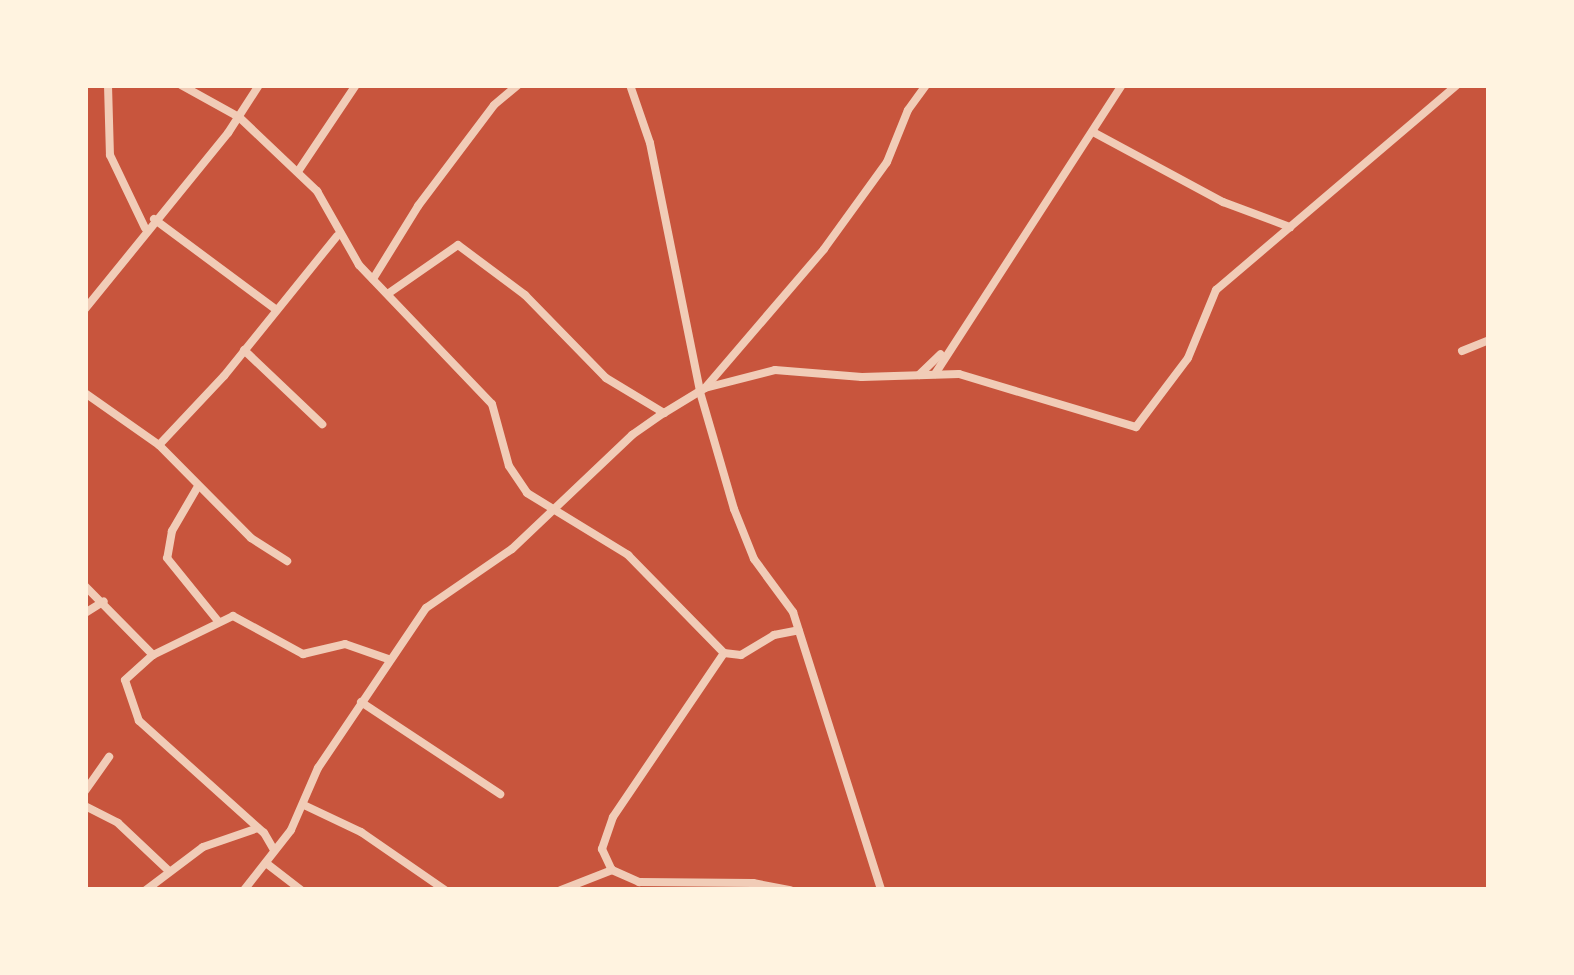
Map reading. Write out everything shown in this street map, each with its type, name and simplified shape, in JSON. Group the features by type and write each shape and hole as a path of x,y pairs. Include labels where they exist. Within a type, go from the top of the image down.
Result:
{"street":[{"path":"108,85 110,155 146,228"},
{"path":"180,85 239,116 299,170 330,213 338,236 372,279 492,404 516,480 549,512 628,554 724,653 741,655 774,635 799,630"},
{"path":"85,309 239,116 258,85"},
{"path":"299,170 356,85"},
{"path":"372,279 418,206 494,105 518,85"},
{"path":"630,85 679,266 703,390 748,547 786,598 799,630 881,890"},
{"path":"703,390 824,249 887,162 926,85"},
{"path":"920,375 944,351 1122,85"},
{"path":"244,890 306,806 318,768 426,608 512,549 664,413 703,390 775,370 934,374 1020,388 1136,427 1188,358 1216,290 1457,85"},
{"path":"1094,132 1224,202 1290,227"},
{"path":"154,219 275,310"},
{"path":"159,445 338,236"},
{"path":"389,293 458,245 525,295 606,378 664,413"},
{"path":"1462,351 1489,340"},
{"path":"244,350 322,424"},
{"path":"934,374 944,351"},
{"path":"85,393 159,445 197,488 269,553 287,562"},
{"path":"197,488 172,531 167,558 218,621"},
{"path":"85,586 153,654"},
{"path":"85,613 104,601"},
{"path":"274,850 258,828 138,721 125,680 153,654 188,642 218,621 240,617 303,654 345,644 388,659"},
{"path":"724,653 612,817 602,849 612,870 640,882 734,882 790,890"},
{"path":"361,702 500,794"},
{"path":"85,791 109,758"},
{"path":"85,806 132,834 169,871"},
{"path":"306,806 361,832 445,890"},
{"path":"151,888 203,847 258,828"},
{"path":"266,862 300,890"},
{"path":"561,890 612,870"}]}
